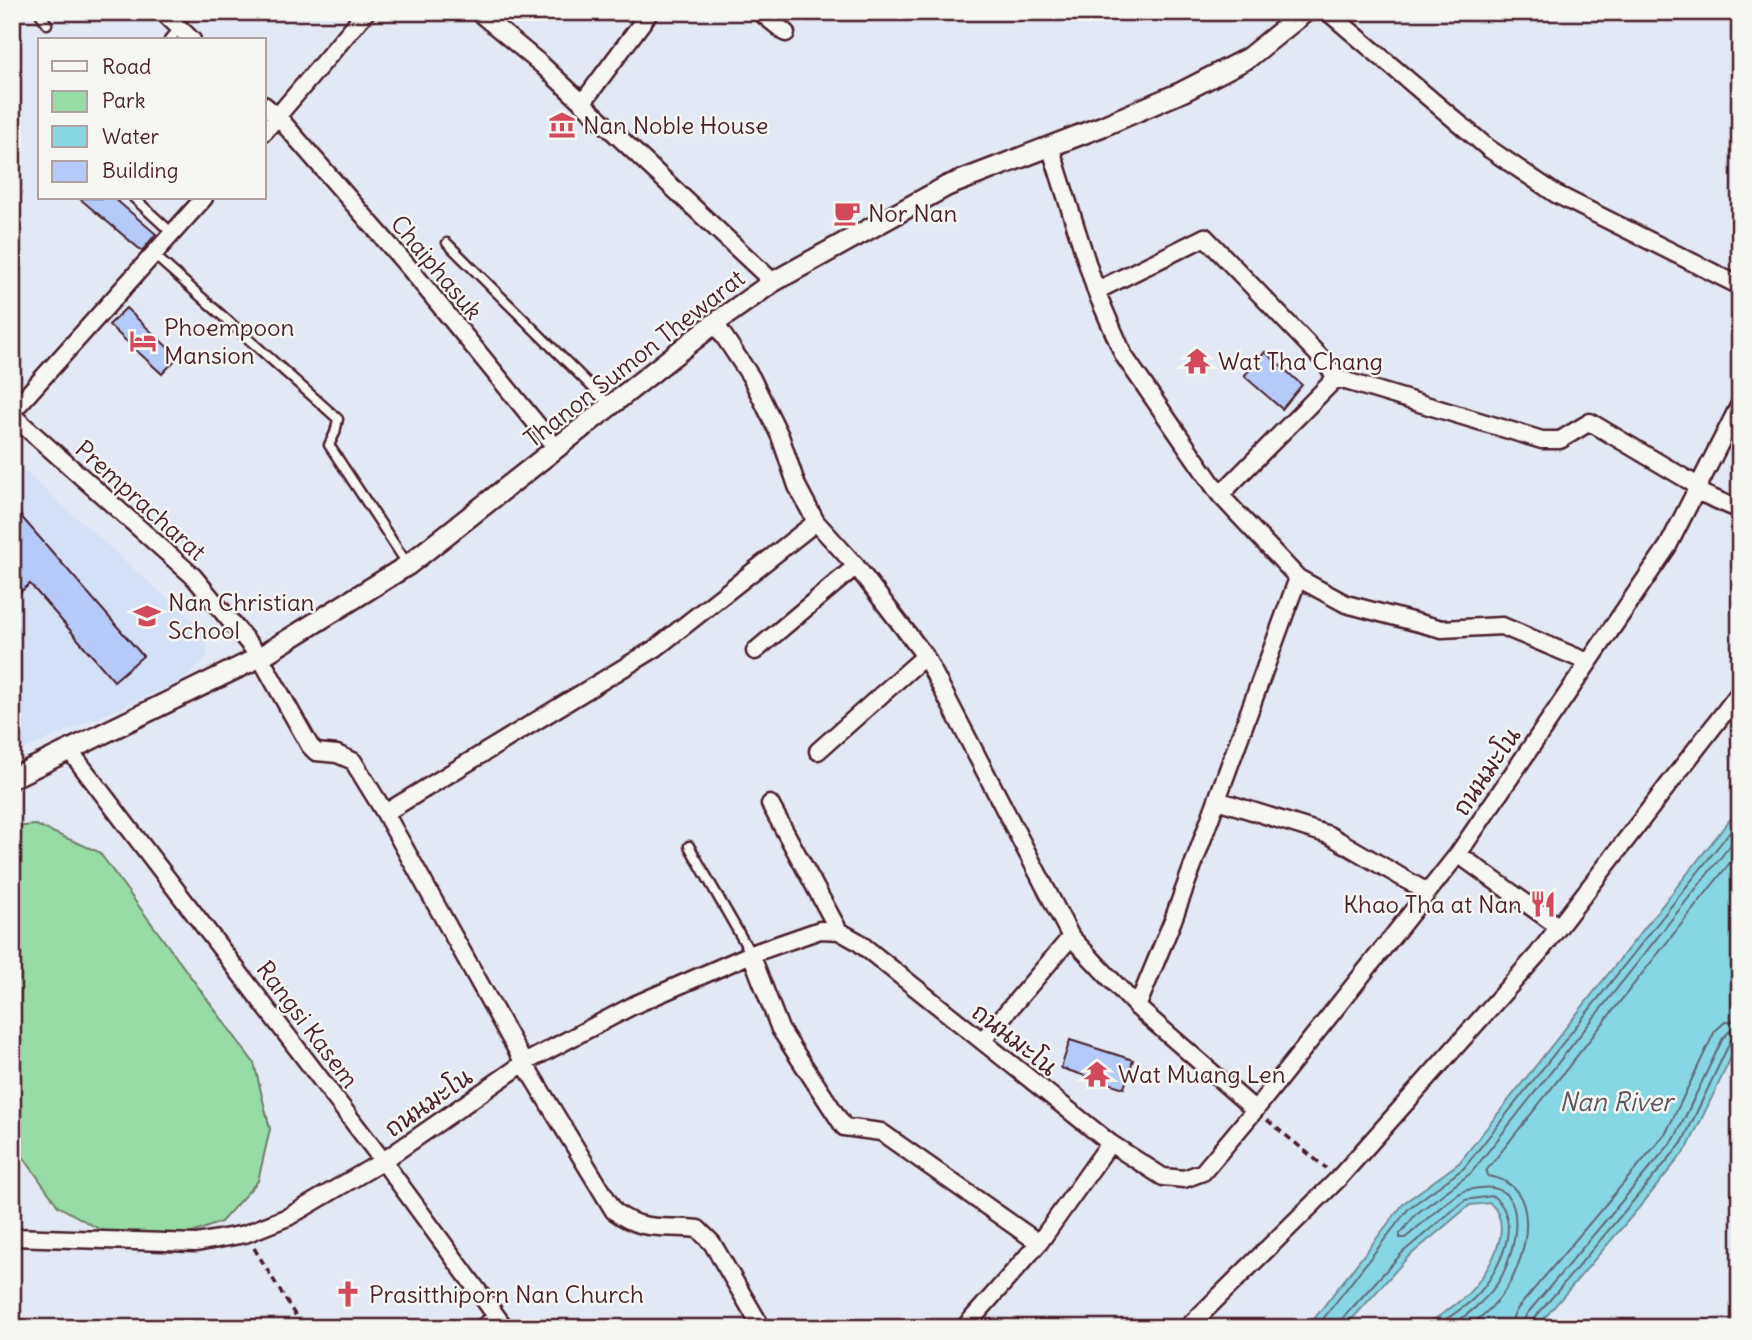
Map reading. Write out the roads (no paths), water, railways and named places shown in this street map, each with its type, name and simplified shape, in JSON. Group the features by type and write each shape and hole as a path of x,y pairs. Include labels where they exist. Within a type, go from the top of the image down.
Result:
{"street":[{"path":"163,12 180,37"},
{"path":"266,130 366,12"},
{"path":"478,12 583,102 773,282"},
{"path":"583,102 650,12"},
{"path":"760,12 786,33"},
{"name":"Thanon Sumon Thewarat","path":"12,778 260,657 408,565 715,323 773,282 947,186 1104,126 1182,92 1248,58 1305,12"},
{"path":"1328,12 1488,148 1556,194 1740,286"},
{"name":"Chaiphasuk","path":"266,107 278,117 411,270 557,449"},
{"path":"1050,146 1096,291 1124,356 1220,495 1298,578 1346,604 1442,629 1502,626 1588,662"},
{"path":"12,413 202,200"},
{"path":"1096,291 1205,237 1326,363 1336,378 1542,440 1560,440 1590,422 1697,488 1740,510"},
{"path":"715,323 751,377 780,436 797,486 816,522 856,566 925,656 1071,937 1137,1007 1255,1111"},
{"path":"1220,495 1336,378"},
{"name":"ถนนมะโน","path":"12,1237 196,1243 245,1234 288,1217 383,1161 524,1063 634,1005 751,954 820,930 839,931 857,941 1110,1143 1163,1177 1184,1179 1203,1172 1255,1111 1458,854 1668,546 1740,404"},
{"name":"Prempracharat","path":"12,413 192,576 260,657 310,746 316,752 337,754 353,761 385,813 524,1063 614,1212 630,1223 645,1227 698,1229 712,1243 762,1328"},
{"path":"385,813 656,648 816,522"},
{"path":"755,651 856,566"},
{"path":"1137,1007 1173,920 1298,578"},
{"path":"818,751 925,656"},
{"path":"1187,1328 1338,1179 1538,954 1740,692"},
{"name":"Rangsi Kasem","path":"70,751 383,1161 501,1322"},
{"path":"1217,800 1329,835 1427,892"},
{"path":"770,804 839,931"},
{"path":"1458,854 1559,927"},
{"path":"982,1041 1071,937"},
{"path":"751,954 780,1029 844,1127 881,1132 1039,1243"},
{"path":"964,1328 1039,1243 1110,1143"},
{"path":"482,1328 501,1322"}],"lane":[{"path":"39,12 47,24"},
{"path":"136,200 172,233"},
{"path":"447,243 612,406"},
{"path":"153,254 338,419 329,445 408,565"},
{"path":"690,846 751,954"}],"water":[{"name":"Nan River","path":"1740,807 1740,1039 1688,1147 1643,1203 1536,1328 1422,1328 1467,1295 1483,1276 1500,1237 1498,1213 1490,1203 1470,1205 1408,1257 1344,1328 1307,1328 1404,1203 1459,1163"}],"place":[{"name":"Nan Noble House","path":"562,125"},
{"name":"Nor Nan","path":"847,213"},
{"name":"Phoempoon Mansion","path":"143,341"},
{"name":"Wat Tha Chang","path":"1197,361"},
{"name":"Nan Christian School","path":"147,616"},
{"name":"Khao Tha at Nan","path":"1543,904"},
{"name":"Wat Muang Len","path":"1097,1074"},
{"name":"Prasitthiporn Nan Church","path":"348,1294"}]}
